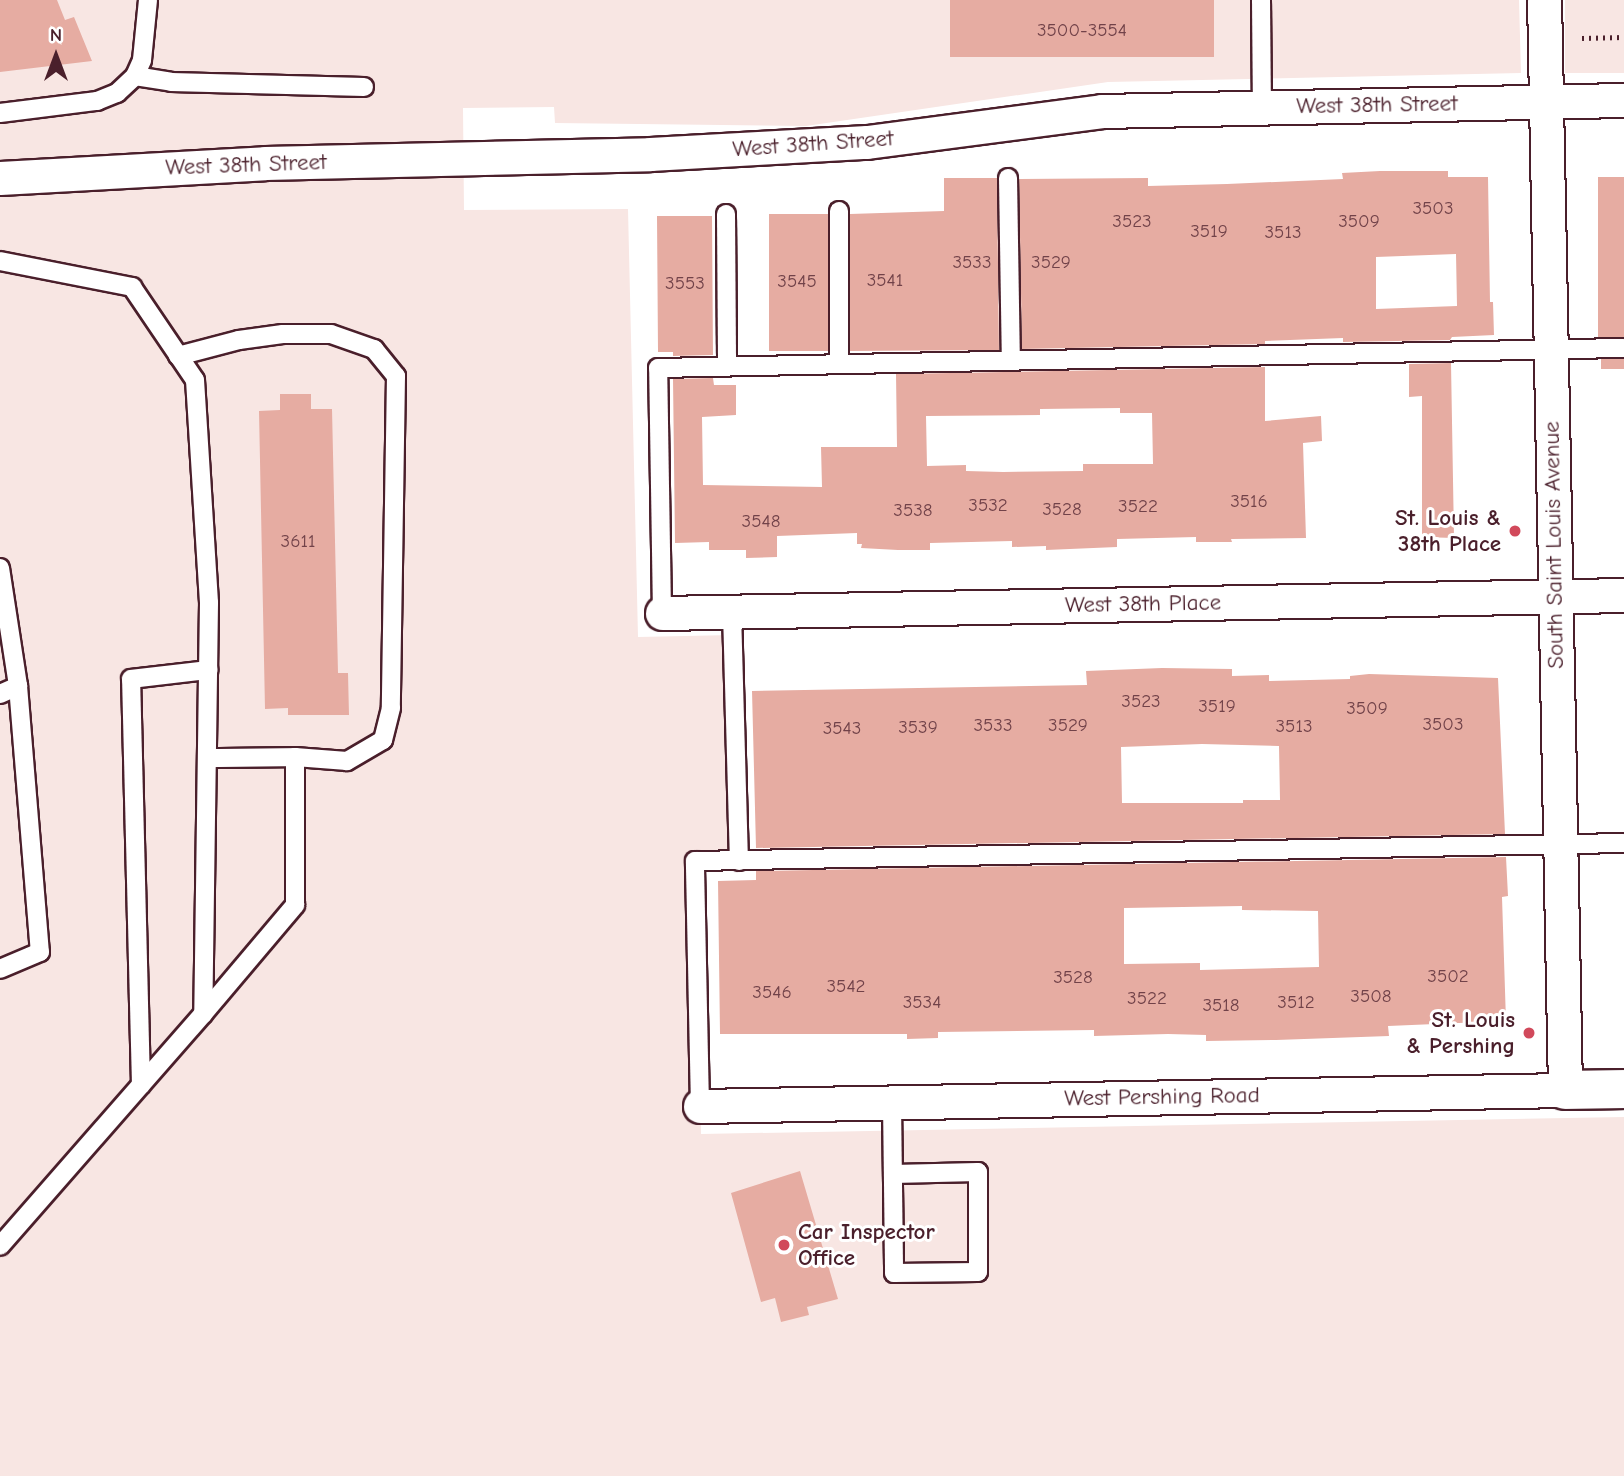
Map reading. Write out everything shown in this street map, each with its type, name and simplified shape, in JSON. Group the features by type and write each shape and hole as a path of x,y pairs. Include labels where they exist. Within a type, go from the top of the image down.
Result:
{"street":[{"name":"South Saint Louis Avenue","path":"1544,0 1564,1090"},
{"name":"West 38th Street","path":"0,178 265,163 650,154 867,142 1102,111 1624,100"},
{"name":"West 38th Place","path":"662,613 1624,594"},
{"name":"West Pershing Road","path":"701,1106 1624,1089"}],"lane":[{"path":"0,113 97,101 117,93 135,76 142,60 148,0"},
{"path":"1261,0 1262,107"},
{"path":"135,76 171,82 364,87"},
{"path":"1008,178 1011,360"},
{"path":"839,211 839,364"},
{"path":"726,214 727,366"},
{"path":"0,261 132,287 195,380 209,603 203,1014"},
{"path":"178,356 261,337 331,334 374,349 396,376 391,708 383,740 347,761 295,757 207,758"},
{"path":"662,613 658,368 1624,348"},
{"path":"0,568 18,687 40,952 0,969"},
{"path":"732,612 739,861"},
{"path":"141,1085 131,679 208,670"},
{"path":"0,694 18,687"},
{"path":"0,1246 295,905 295,757"},
{"path":"701,1106 695,862 1624,844"},
{"path":"891,1102 894,1273 978,1272 978,1172 893,1174"}],"path":[{"path":"1582,38 1624,37"}],"shaded area":[{"path":"0,0 1519,0 1521,73 1108,82 806,126 555,123 554,107 463,108 464,210 628,209 638,637 732,635 739,861 695,861 701,1134 1624,1117 1624,1476 0,1476"},
{"path":"1565,0 1624,0 1624,73 1565,73"}],"building":[{"path":"0,0 57,0 65,20 74,17 92,61 0,72"},
{"path":"950,0 1214,0 1214,57 950,57"},
{"path":"1448,171 1448,177 1488,177 1490,302 1493,302 1494,335 1452,337 1450,340 1343,342 1343,338 1265,341 1265,344 1022,349 1019,179 1148,178 1148,186 1343,179 1342,173","holes":["1456,254 1457,306 1376,309 1376,257"]},
{"path":"1598,177 1624,177 1624,337 1598,337"},
{"path":"944,178 997,178 999,350 850,351 850,214 944,211"},
{"path":"769,214 828,214 828,351 769,351"},
{"path":"657,216 712,216 713,355 673,356 673,352 658,352"},
{"path":"1601,359 1624,359 1624,369 1601,369"},
{"path":"1451,363 1454,538 1422,537 1422,396 1409,397 1409,364"},
{"path":"1265,367 1265,421 1321,416 1322,441 1303,443 1306,538 1231,539 1232,542 1196,542 1196,537 1117,539 1117,547 1046,550 1046,546 1012,547 1012,541 930,543 930,550 898,550 861,548 862,544 857,544 857,533 777,536 777,557 746,558 746,550 709,550 709,542 675,543 673,379 713,378 714,385 736,385 736,415 702,417 703,485 822,487 821,447 897,447 896,374","holes":["1120,408 1120,413 1152,413 1153,464 1083,464 1083,471 1003,472 966,471 966,465 927,466 926,416 1040,415 1040,409"]},
{"path":"280,394 311,394 311,409 332,409 338,673 348,673 349,715 288,715 288,708 265,709 259,411 280,410"},
{"path":"1232,669 1232,676 1269,675 1269,681 1350,679 1350,676 1369,674 1498,678 1505,834 756,848 752,691 1087,685 1086,671","holes":["1202,744 1279,746 1280,800 1243,800 1243,803 1122,803 1121,747"]},
{"path":"1506,857 1508,896 1502,897 1506,1021 1388,1026 1389,1036 1276,1040 1206,1041 1206,1035 1168,1034 1094,1036 1094,1030 938,1032 938,1038 907,1039 907,1034 720,1034 718,881 756,880 756,871","holes":["1242,906 1242,910 1318,911 1319,967 1200,970 1200,963 1124,964 1124,908"]},
{"name":"Car Inspector Office","path":"800,1171 838,1299 807,1307 809,1315 781,1322 775,1298 761,1302 731,1193"}],"place":[{"name":"St. Louis & 38th Place","path":"1515,531"},
{"name":"St. Louis & Pershing","path":"1529,1033"},
{"name":"Car Inspector Office","path":"784,1245"}]}
